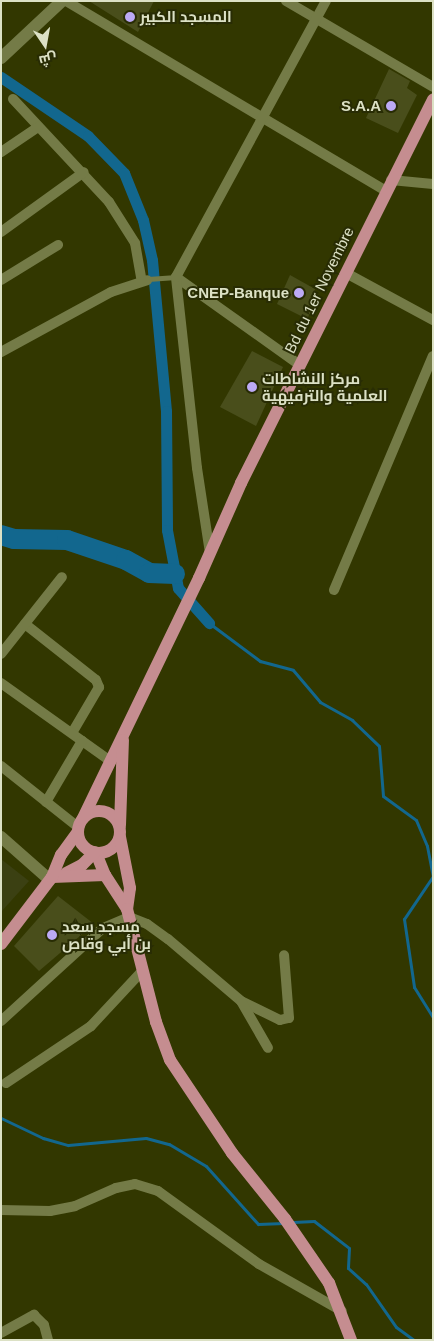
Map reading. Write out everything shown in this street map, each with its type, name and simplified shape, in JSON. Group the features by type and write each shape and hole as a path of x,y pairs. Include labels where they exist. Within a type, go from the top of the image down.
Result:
{"main road":[{"path":"1,58 64,1"},
{"name":"Bd du 1er Novembre","path":"1,944 51,878 61,855 80,826 109,760 150,681 300,365 433,99"},
{"path":"124,734 120,831 130,888 128,913"},
{"path":"94,811 107,812 120,831 108,851 96,852 83,845 80,826 94,811"},
{"path":"1,837 51,878 105,875"},
{"path":"96,852 105,875 128,913 156,1022 170,1060 232,1153 312,1256 342,1311 351,1340"},
{"path":"51,878 74,871 96,852"}],"street":[{"path":"64,1 261,118 388,186 433,184"},
{"path":"286,1 433,87"},
{"path":"210,553 196,468 176,277 326,1"},
{"path":"1,352 111,292 145,280 135,243 109,202 84,172 38,127 13,98"},
{"path":"1,152 38,127"},
{"path":"1,232 84,172"},
{"path":"1,280 58,245"},
{"path":"346,273 433,320"},
{"path":"176,277 300,365"},
{"path":"334,590 433,356"},
{"path":"1,654 62,577"},
{"path":"26,624 96,680 99,688 72,733"},
{"path":"1,683 109,760"},
{"path":"46,802 82,741"},
{"path":"1,766 80,826"},
{"path":"1,1020 103,928 128,913 168,939 241,1001 280,1020 289,1018 284,956"},
{"path":"6,1082 91,1026 143,970"},
{"path":"241,1001 268,1048"},
{"path":"1,1210 50,1211 75,1206 116,1188 135,1184 158,1191 259,1264 342,1311"},
{"path":"1,1334 34,1315 40,1317 48,1340"}],"lane":[{"path":"145,280 176,277"}],"shaded area":[{"path":"1,859 29,881 1,912"}],"building":[{"name":"المسجد الكبير","path":"89,1 154,1 138,32"},
{"name":"S.A.A","path":"389,69 410,81 407,88 417,95 398,133 366,118"},
{"name":"CNEP-Banque","path":"290,275 315,289 316,302 307,319 277,304"},
{"name":"مركز النشاطات العلمية والترفيهية","path":"252,351 283,367 256,426 220,407"},
{"name":"مسجد سعد بن أبي وقاص","path":"58,896 94,924 39,971 14,946"}],"waterway":[{"path":"1,77 88,136 124,173 143,220 152,260 166,411 167,530 178,588 209,623"},
{"path":"1,535 14,539 67,540 126,560 149,573 175,574"},
{"path":"209,623 260,661 293,670 320,702 352,720 379,746 383,796 416,820 427,846 433,876"},
{"path":"433,876 404,919 414,987 433,1018"},
{"path":"1,1118 43,1138 68,1145 146,1138 169,1144 206,1166 258,1224 284,1223"},
{"path":"293,1222 314,1221 349,1248 348,1268 366,1284 396,1327 414,1340"}],"place":[{"name":"المسجد الكبير","path":"130,17"},
{"name":"S.A.A","path":"391,106"},
{"name":"CNEP-Banque","path":"299,293"},
{"name":"مركز النشاطات العلمية والترفيهية","path":"252,387"},
{"name":"مسجد سعد بن أبي وقاص","path":"52,935"}]}
